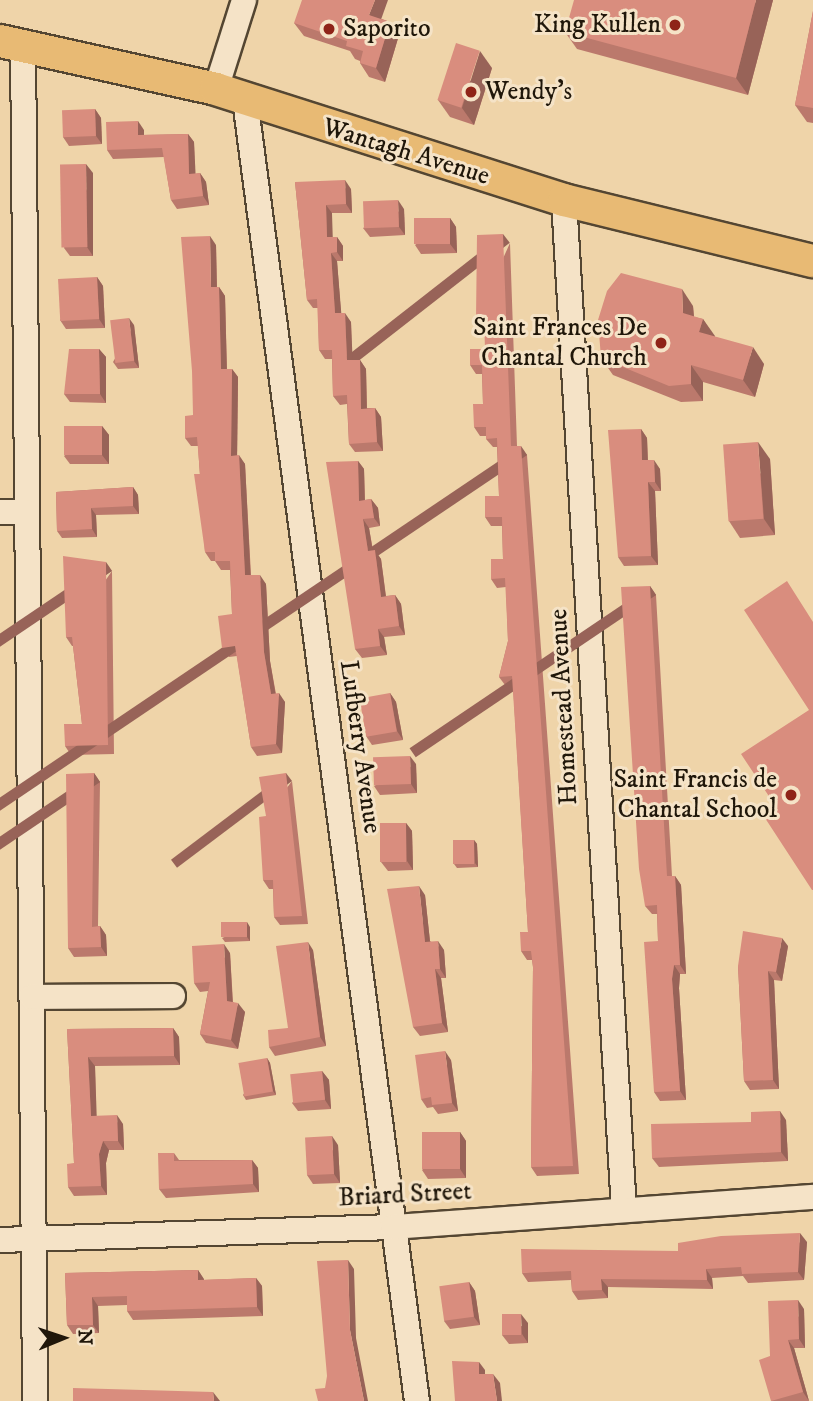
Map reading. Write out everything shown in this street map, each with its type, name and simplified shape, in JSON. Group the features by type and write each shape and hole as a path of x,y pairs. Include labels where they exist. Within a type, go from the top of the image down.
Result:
{"main road":[{"name":"Wantagh Avenue","path":"11,42 216,89 564,200 813,261"}],"street":[{"path":"216,89 244,0"},
{"path":"11,42 27,512 36,1401"},
{"name":"Lufberry Avenue","path":"245,100 417,1401"},
{"name":"Homestead Avenue","path":"564,200 624,1210"},
{"path":"0,512 27,512"},
{"path":"32,998 173,996"},
{"name":"Briard Street","path":"0,1240 393,1227 813,1197"}],"building":[{"path":"302,0 375,0 369,15 390,22 376,68 360,63 363,51 346,46 347,41 294,23"},
{"name":"King Kullen","path":"574,0 756,0 736,78 565,32"},
{"path":"813,11 813,108 795,105"},
{"path":"456,43 480,51 461,108 437,100"},
{"path":"95,109 96,136 63,137 62,110"},
{"path":"138,121 138,135 188,134 189,174 200,173 203,196 171,200 162,148 107,150 106,122"},
{"path":"60,164 86,164 87,247 61,247"},
{"path":"345,180 346,204 326,205 327,237 337,237 337,252 331,253 335,313 345,313 347,360 360,360 361,409 375,408 377,442 349,444 347,395 333,396 332,350 319,350 317,299 307,300 295,182"},
{"path":"398,200 399,227 364,228 363,201"},
{"path":"414,218 450,218 450,244 414,244"},
{"path":"503,234 511,446 521,446 573,1166 531,1167 533,967 531,951 521,951 520,932 528,932 512,676 499,677 508,641 505,578 491,579 491,559 503,559 502,517 485,517 485,496 499,496 497,438 486,439 486,427 474,427 473,404 483,404 482,365 470,365 470,349 485,349 484,318 476,318 477,235"},
{"path":"210,236 211,287 219,287 221,369 232,369 231,456 239,455 245,575 260,575 264,652 271,694 279,693 276,744 251,747 235,646 222,648 218,616 232,614 230,561 215,561 215,552 205,552 194,474 200,474 197,437 185,438 185,416 193,415 181,237"},
{"name":"Saint Frances De Chantal Church","path":"621,273 682,289 683,313 703,319 699,332 753,347 743,380 691,365 691,384 669,386 601,358 598,320 607,291"},
{"path":"97,277 99,319 60,321 58,279"},
{"path":"129,318 134,361 115,363 110,320"},
{"path":"69,349 99,349 100,394 64,394"},
{"path":"64,426 102,426 102,455 64,455"},
{"path":"641,429 642,460 654,460 655,482 648,482 651,556 618,557 608,430"},
{"path":"758,442 763,519 728,521 723,444"},
{"path":"358,461 359,501 371,499 374,518 363,519 368,551 375,550 381,597 395,595 399,626 378,629 380,646 355,649 326,462"},
{"path":"133,487 133,506 91,508 92,529 57,531 56,492"},
{"path":"63,556 106,562 108,745 65,746 64,724 82,724 72,637 66,637"},
{"path":"787,581 813,622 813,890 765,818 778,810 741,754 809,710 744,610"},
{"path":"650,586 667,876 675,876 680,965 674,965 672,979 680,1091 654,1092 644,942 658,941 657,905 645,906 639,869 621,587"},
{"path":"390,693 397,731 366,737 359,698"},
{"path":"410,756 411,784 374,785 373,757"},
{"path":"94,773 92,927 100,926 101,947 68,948 66,774"},
{"path":"286,773 302,916 274,917 273,880 263,880 259,817 266,816 259,777"},
{"path":"380,823 406,823 406,862 380,862"},
{"path":"453,840 474,840 474,864 453,864"},
{"path":"419,886 425,942 438,941 440,969 435,969 442,1023 413,1027 387,889"},
{"path":"221,922 247,922 247,937 221,937"},
{"path":"743,931 782,938 776,972 768,971 773,1080 744,1081 738,966"},
{"path":"308,942 320,1037 269,1047 268,1030 288,1028 276,946"},
{"path":"224,944 227,1001 238,1003 231,1040 200,1034 210,982 194,983 192,946"},
{"path":"173,1028 174,1056 88,1057 91,1116 117,1115 118,1141 103,1141 99,1154 101,1186 68,1187 67,1164 74,1163 67,1029"},
{"path":"445,1051 452,1103 432,1105 431,1097 421,1099 415,1055"},
{"path":"267,1058 273,1091 244,1097 238,1063"},
{"path":"322,1071 325,1100 293,1103 290,1074"},
{"path":"780,1111 781,1152 652,1158 651,1124 751,1122 751,1112"},
{"path":"422,1132 460,1132 460,1169 422,1169"},
{"path":"332,1136 334,1174 307,1175 305,1137"},
{"path":"158,1153 174,1153 174,1161 252,1160 253,1184 159,1189"},
{"path":"800,1233 798,1272 742,1274 741,1267 706,1269 707,1280 601,1279 602,1290 572,1291 571,1271 522,1273 521,1249 678,1251 678,1243 721,1236"},
{"path":"348,1260 350,1330 364,1401 318,1401 315,1389 325,1388 327,1376 317,1261"},
{"path":"198,1270 198,1280 256,1278 257,1307 127,1311 127,1296 92,1297 93,1325 67,1325 65,1273"},
{"path":"469,1282 474,1317 444,1321 439,1286"},
{"path":"798,1300 799,1339 788,1340 803,1392 771,1401 759,1360 770,1356 768,1301"},
{"path":"502,1314 521,1314 521,1335 502,1335"},
{"path":"452,1361 479,1362 479,1374 493,1374 497,1401 455,1401"},
{"path":"73,1388 213,1392 214,1401 73,1401"}],"place":[{"name":"King Kullen","path":"675,25"},
{"name":"Saporito","path":"329,29"},
{"name":"Wendy's","path":"471,92"},
{"name":"Saint Frances De Chantal Church","path":"661,343"},
{"name":"Saint Francis de Chantal School","path":"791,795"}]}
